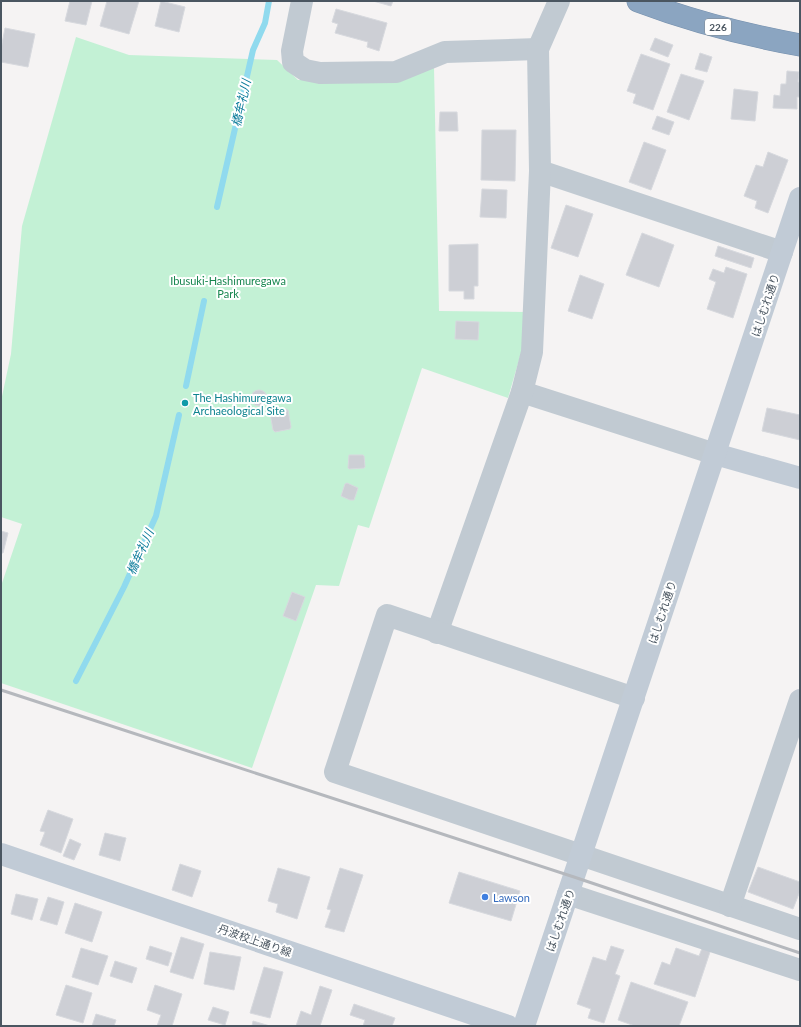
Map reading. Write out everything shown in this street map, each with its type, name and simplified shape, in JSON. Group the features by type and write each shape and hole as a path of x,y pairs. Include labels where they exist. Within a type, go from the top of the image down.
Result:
{"highway":[{"name":"226","path":"638,1 705,24 761,38 800,45"}],"street":[{"path":"302,1 292,51 293,62 305,70 320,73 396,72 445,52 538,49"},
{"path":"437,633 522,392 532,352 540,171 538,49 559,1"},
{"path":"540,171 782,252"},
{"name":"はしむれ通り","path":"524,1026 800,198"},
{"path":"522,392 715,454 800,478"},
{"path":"634,698 387,615 335,772 800,929"},
{"path":"730,906 800,700"},
{"name":"丹波校上通り線","path":"7,856 508,1026"},
{"path":"568,894 800,970"}],"green space":[{"name":"Ibusuki-Hashimuregawa Park","path":"76,37 129,55 277,60 298,80 402,78 434,67 439,311 526,312 523,346 508,398 422,368 369,528 358,525 339,586 316,585 252,768 1,683 1,586 22,524 1,517 1,401 11,354 22,226"}],"building":[{"path":"70,1 92,1 86,25 65,21"},
{"path":"107,1 139,1 129,34 100,26"},
{"path":"161,1 185,7 179,32 155,26"},
{"path":"373,1 393,1 391,6"},
{"path":"336,9 387,23 379,51 367,47 368,42 335,33 338,24 332,22"},
{"path":"5,28 35,34 28,67 1,62 1,49"},
{"path":"655,38 673,45 668,57 650,50"},
{"path":"700,53 712,57 707,72 695,69"},
{"path":"641,54 670,64 653,110 633,103 636,94 627,91"},
{"path":"787,71 799,72 798,82 800,82 800,97 797,97 797,109 773,108 774,95 780,96 781,84 786,84"},
{"path":"681,74 704,81 689,120 667,112"},
{"path":"734,89 758,92 755,121 731,119"},
{"path":"440,112 457,112 458,131 439,131"},
{"path":"657,116 674,122 669,135 652,129"},
{"path":"482,130 516,130 515,181 481,180"},
{"path":"644,142 666,150 651,190 629,182"},
{"path":"768,152 788,160 768,213 755,208 757,201 744,196 756,165 763,167"},
{"path":"482,189 507,190 506,218 480,217"},
{"path":"566,205 593,214 578,257 551,248"},
{"path":"642,233 674,245 659,287 626,275"},
{"path":"478,244 478,286 474,286 474,299 464,299 464,291 449,291 449,245"},
{"path":"718,246 754,258 751,268 715,256"},
{"path":"726,267 747,274 733,318 707,309 716,282 709,279 713,269 724,273"},
{"path":"580,275 604,284 592,319 568,311"},
{"path":"456,321 479,322 478,340 455,339"},
{"path":"256,390 262,390 267,395 265,404 262,406 256,406 251,401 251,395"},
{"path":"767,408 800,415 800,440 762,431"},
{"path":"286,409 288,410 291,427 290,429 275,432 273,430 270,413"},
{"path":"349,455 363,455 365,467 349,469"},
{"path":"347,483 358,488 354,500 341,496 345,484"},
{"path":"1,531 8,533 3,553 1,553"},
{"path":"292,592 305,597 296,621 283,616"},
{"path":"48,810 73,819 61,853 40,845 45,832 40,831"},
{"path":"105,833 126,838 120,861 99,855"},
{"path":"70,839 81,844 74,860 63,856"},
{"path":"180,864 201,871 192,897 172,890"},
{"path":"758,867 800,882 800,891 793,909 748,892"},
{"path":"278,868 310,877 297,919 276,912 278,904 268,901"},
{"path":"340,868 363,875 344,932 325,927 331,910 327,909"},
{"name":"Lawson","path":"459,872 520,891 511,921 449,903"},
{"path":"16,894 38,899 32,920 11,914"},
{"path":"48,897 64,902 57,925 40,920"},
{"path":"75,903 102,912 92,942 65,933"},
{"path":"181,937 204,944 193,979 170,972"},
{"path":"150,946 172,953 168,966 146,959"},
{"path":"611,946 624,950 615,974 620,976 604,1023 588,1018 591,1009 577,1004 593,957 606,961"},
{"path":"703,946 711,949 695,997 654,984 662,962 670,965 676,948 699,956"},
{"path":"81,948 108,956 98,985 72,977"},
{"path":"210,952 241,957 234,990 204,984"},
{"path":"115,961 137,968 132,983 110,976"},
{"path":"264,967 283,972 270,1018 250,1013"},
{"path":"631,982 688,1002 679,1026 635,1026 618,1020"},
{"path":"66,985 92,993 83,1023 56,1015"},
{"path":"155,985 182,994 172,1026 157,1026 161,1015 147,1010"},
{"path":"320,986 332,990 320,1026 296,1026 301,1011 311,1015"},
{"path":"354,1004 395,1018 392,1026 363,1026 365,1020 350,1015"},
{"path":"213,1007 229,1012 225,1025 208,1020"},
{"path":"96,1014 116,1020 114,1026 92,1026"},
{"path":"253,1021 270,1026 252,1026"}],"waterway":[{"name":"橋牟礼川","path":"217,207 253,50 265,23 269,1"},
{"name":"橋牟礼川","path":"186,386 204,301"},
{"name":"橋牟礼川","path":"76,681 124,587 156,516 179,415"}],"railway":[{"path":"1,690 574,877 800,953"}],"place":[{"name":"The Hashimuregawa Archaeological Site","path":"185,403"},
{"name":"Lawson","path":"485,897"}]}
